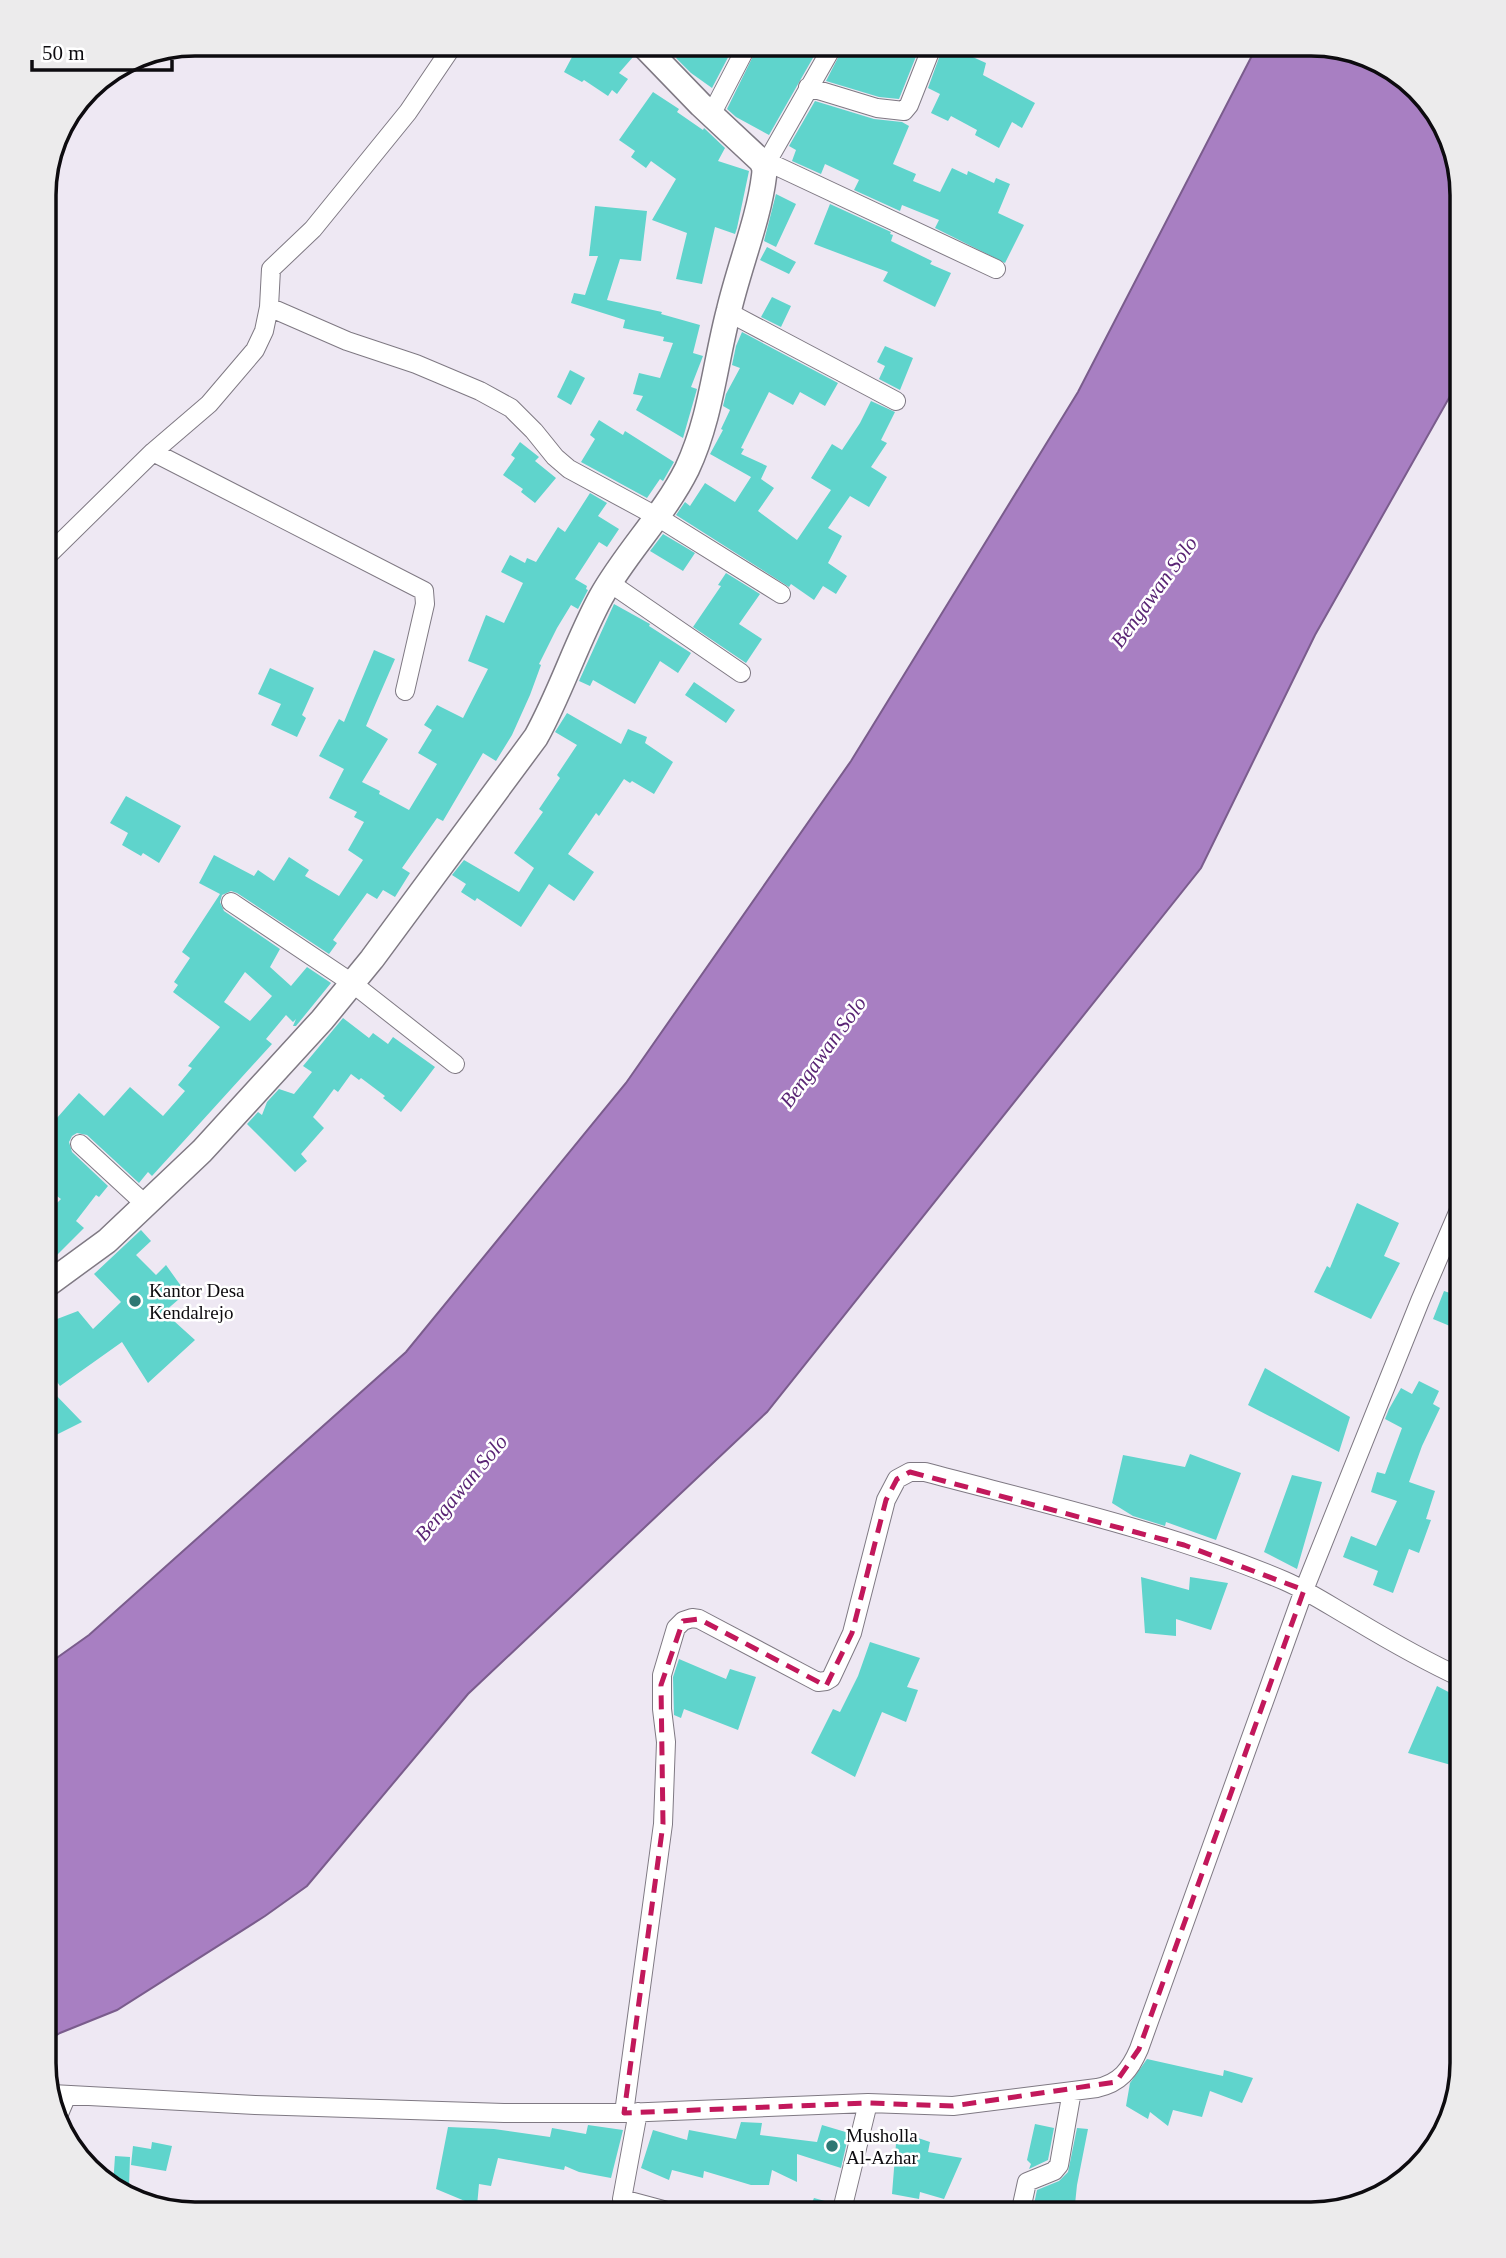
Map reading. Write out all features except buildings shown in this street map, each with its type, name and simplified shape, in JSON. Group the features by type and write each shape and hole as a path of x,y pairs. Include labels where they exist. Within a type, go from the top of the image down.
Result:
{"street":[{"path":"56,547 153,452 209,404 254,350 264,331 269,307 271,269 313,229 408,112 446,56"},
{"path":"654,56 711,115 766,165 996,269"},
{"path":"711,115 742,56"},
{"path":"56,1278 107,1241 202,1151 321,1020 352,983 536,737 552,707 583,632 610,583 672,497 699,441 713,390 728,312 766,165 827,56"},
{"path":"808,87 877,108 904,111 909,105 928,56"},
{"path":"269,307 347,341 416,364 480,391 511,408 569,469 656,516 781,594"},
{"path":"728,312 896,401"},
{"path":"153,452 424,591 425,604 405,691"},
{"path":"610,583 741,673"},
{"path":"231,902 352,983 455,1064"},
{"path":"80,1144 146,1205"},
{"path":"60,2095 254,2105 504,2113 631,2112 867,2103 953,2106 1097,2088 1116,2082 1126,2073 1135,2057 1304,1590 1450,1231"},
{"path":"633,2202 622,2199 663,1824 666,1742 662,1675 676,1628 683,1621 699,1619 818,1682 831,1678 852,1633 886,1500 897,1479 910,1472 925,1472 1171,1541 1254,1569 1304,1590 1423,1660 1450,1672"},
{"path":"1023,2202 1027,2182 1054,2171 1059,2165 1072,2091"},
{"path":"844,2202 867,2103"}],"highlighted area":[{"path":"910,1472 1184,1545 1304,1590 1139,2049 1116,2082 953,2106 868,2103 624,2113 663,1824 661,1685 683,1621 699,1619 826,1686 852,1633 886,1500 897,1479"}],"water":[{"name":"Bengawan Solo","path":"1252,56 1320,56 1355,63 1388,79 1421,111 1439,142 1449,177 1450,396 1315,635 1201,868 767,1412 468,1694 307,1886 265,1916 117,2010 56,2036 56,1658 89,1635 406,1352 626,1083 851,761 1078,392"}],"place":[{"name":"Kantor Desa Kendalrejo","path":"135,1301"},
{"name":"Musholla Al-Azhar","path":"832,2146"}]}
